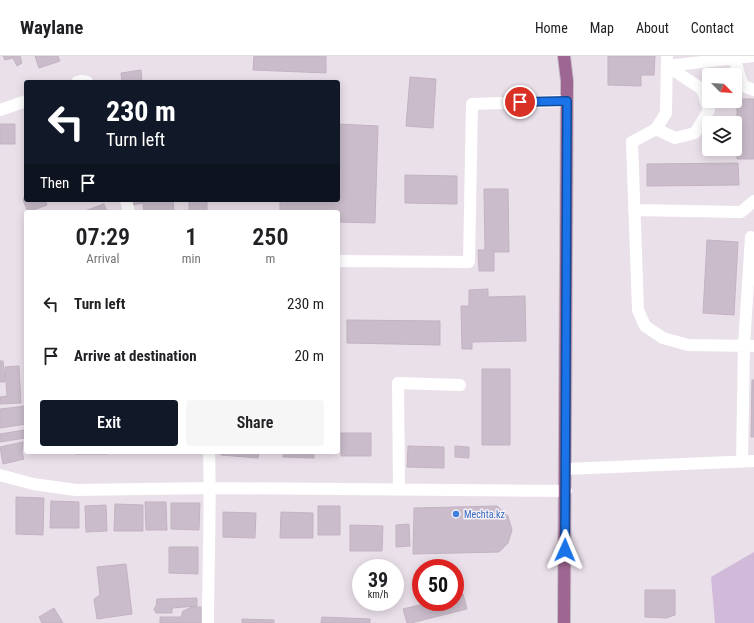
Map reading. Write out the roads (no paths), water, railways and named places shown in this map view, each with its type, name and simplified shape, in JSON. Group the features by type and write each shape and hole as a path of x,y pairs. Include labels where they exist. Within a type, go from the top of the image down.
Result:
{"main road":[{"path":"564,56 567,81 566,491 564,623"}],"street":[{"path":"667,61 754,56"},
{"path":"734,58 743,86 754,90"},
{"path":"667,61 666,113 656,129 632,142 638,310 645,326 663,338 688,345 749,345"},
{"path":"656,129 675,138 695,133 709,110 702,89 667,61"},
{"path":"340,260 469,262 472,104 567,101"},
{"path":"0,110 24,102"},
{"path":"634,210 741,212 754,201"},
{"path":"566,469 748,461 752,237"},
{"path":"399,490 398,383 460,385"},
{"path":"208,623 211,488 209,454"},
{"path":"0,474 33,484 76,490 211,488 566,491"}],"place":[{"name":"Mechta.kz","path":"456,514"}]}
